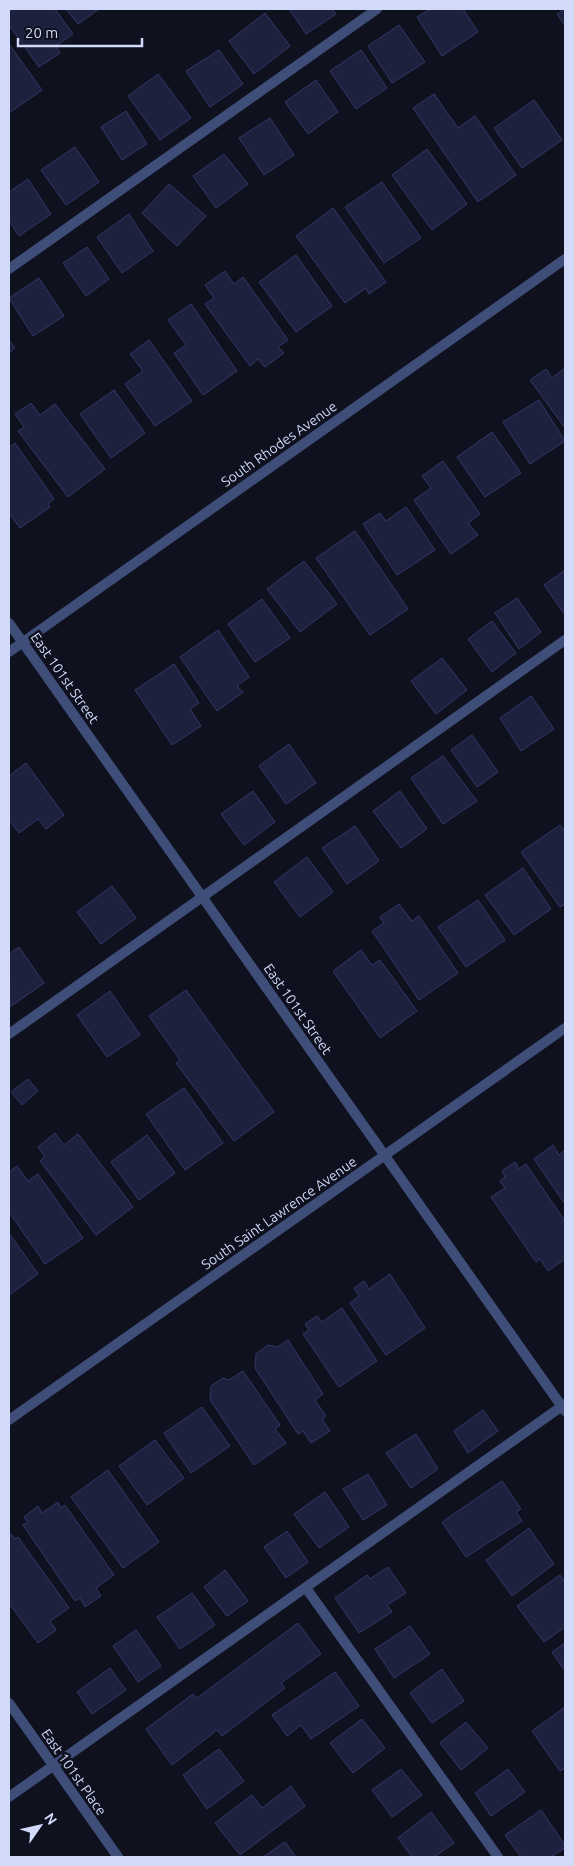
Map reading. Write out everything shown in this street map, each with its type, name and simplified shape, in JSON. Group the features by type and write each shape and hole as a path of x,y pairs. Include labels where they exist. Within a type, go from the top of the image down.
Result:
{"street":[{"path":"9,269 377,9"},
{"name":"South Rhodes Avenue","path":"9,652 565,259"},
{"name":"East 101st Street","path":"9,623 564,1407"},
{"path":"9,1034 565,640"},
{"name":"South Saint Lawrence Avenue","path":"9,1420 565,1028"},
{"path":"9,1797 564,1407"},
{"path":"306,1588 498,1857"},
{"name":"East 101st Place","path":"9,1703 118,1857"}],"building":[{"path":"13,9 55,9 73,34 56,46 60,53 39,67 9,25 9,11"},
{"path":"66,9 99,9 78,24"},
{"path":"289,9 332,9 336,14 306,34"},
{"path":"431,9 463,9 478,32 442,56 417,17"},
{"path":"565,9 565,26 557,14"},
{"path":"265,13 290,46 254,74 229,41"},
{"path":"399,25 425,62 392,83 368,46"},
{"path":"9,44 42,90 9,113"},
{"path":"219,50 243,84 210,107 186,71"},
{"path":"361,50 387,88 356,109 330,71"},
{"path":"158,74 191,118 160,140 128,96"},
{"path":"316,80 338,112 308,134 285,102"},
{"path":"434,94 458,128 475,116 516,175 478,202 413,108"},
{"path":"534,100 562,140 522,168 494,128"},
{"path":"126,111 147,144 122,160 101,127"},
{"path":"270,118 294,155 264,175 239,138"},
{"path":"75,147 99,182 66,205 41,170"},
{"path":"427,149 467,204 432,230 392,175"},
{"path":"224,154 248,184 216,208 193,176"},
{"path":"28,179 51,214 19,236 9,221 9,192"},
{"path":"382,182 421,238 384,263 345,207"},
{"path":"169,184 206,216 177,246 142,213"},
{"path":"333,208 386,282 369,294 366,288 345,303 296,236"},
{"path":"129,214 153,251 122,273 97,237"},
{"path":"87,247 109,279 86,296 63,263"},
{"path":"296,255 332,306 296,332 259,282"},
{"path":"225,271 234,284 243,277 288,340 278,347 284,353 265,367 258,359 250,366 205,304 214,298 205,285"},
{"path":"39,278 64,316 33,336 9,298"},
{"path":"191,304 237,371 203,395 174,353 186,345 168,320"},
{"path":"9,340 15,348 9,353"},
{"path":"149,340 192,401 155,426 125,384 143,371 130,354"},
{"path":"565,368 565,428 530,380 546,369 552,378"},
{"path":"114,390 145,433 111,458 80,414"},
{"path":"539,400 565,441 530,464 503,422"},
{"path":"31,403 40,415 55,404 105,469 68,497 18,431 24,427 15,414"},
{"path":"492,432 521,473 485,497 457,457"},
{"path":"15,443 54,499 48,504 50,507 20,528 9,513 9,447"},
{"path":"443,461 480,514 468,523 478,535 451,554 414,500 431,488 422,476"},
{"path":"406,507 435,550 397,575 363,524 380,513 386,521"},
{"path":"355,531 408,609 370,635 316,558"},
{"path":"304,561 337,604 300,632 267,589"},
{"path":"565,570 565,615 544,585"},
{"path":"517,598 541,632 519,649 495,613"},
{"path":"262,599 290,638 255,662 228,624"},
{"path":"492,621 516,653 492,672 468,639"},
{"path":"218,630 249,677 237,686 243,692 217,711 180,657"},
{"path":"442,658 467,690 436,714 411,681"},
{"path":"174,664 199,703 190,709 201,726 172,745 135,690"},
{"path":"531,696 554,729 521,751 500,718"},
{"path":"472,735 498,772 477,787 451,750"},
{"path":"289,744 316,783 286,804 259,766"},
{"path":"443,756 477,801 443,824 411,778"},
{"path":"26,763 64,815 46,829 38,819 19,833 9,820 9,776"},
{"path":"253,791 275,822 244,845 221,814"},
{"path":"400,791 427,829 401,848 373,811"},
{"path":"560,825 565,832 565,904 560,907 521,852"},
{"path":"355,826 379,861 347,884 322,848"},
{"path":"307,857 333,892 300,917 274,882"},
{"path":"523,868 551,909 514,935 485,895"},
{"path":"112,886 136,918 101,944 77,912"},
{"path":"478,900 505,940 466,967 438,927"},
{"path":"399,904 412,921 419,916 458,973 419,1000 372,931 384,923 380,917"},
{"path":"19,947 44,983 10,1007 9,954"},
{"path":"361,950 372,965 380,960 417,1011 380,1038 333,971"},
{"path":"186,990 274,1112 234,1141 176,1063 180,1060 149,1016"},
{"path":"110,991 140,1035 107,1057 77,1015"},
{"path":"28,1079 38,1091 22,1105 11,1092"},
{"path":"184,1088 223,1143 185,1170 146,1114"},
{"path":"55,1133 64,1145 78,1134 133,1207 96,1235 40,1161 45,1157 38,1147"},
{"path":"147,1135 175,1173 139,1200 111,1162"},
{"path":"553,1145 559,1155 565,1150 565,1204 534,1159"},
{"path":"515,1162 519,1169 526,1164 565,1221 565,1259 548,1271 540,1259 536,1262 491,1197 505,1188 500,1181 505,1177 502,1171"},
{"path":"17,1166 28,1181 38,1174 83,1238 45,1264 9,1212 9,1172"},
{"path":"9,1233 38,1274 9,1295"},
{"path":"390,1274 425,1328 386,1355 350,1303 359,1296 354,1288 364,1281 369,1289"},
{"path":"342,1308 377,1361 339,1387 303,1334 309,1330 305,1324 317,1316 322,1322"},
{"path":"288,1340 323,1394 315,1400 326,1416 322,1419 330,1431 311,1443 303,1431 298,1434 255,1368 256,1354 268,1345 277,1347"},
{"path":"243,1371 280,1425 275,1429 286,1443 254,1465 210,1400 211,1386 223,1378 229,1380"},
{"path":"202,1407 230,1446 191,1473 164,1433"},
{"path":"483,1410 498,1431 468,1453 454,1431"},
{"path":"416,1434 438,1469 411,1488 386,1453"},
{"path":"155,1440 184,1478 147,1505 119,1466"},
{"path":"108,1470 159,1542 123,1568 71,1497"},
{"path":"368,1474 387,1505 363,1520 343,1489"},
{"path":"502,1481 521,1509 516,1512 522,1521 466,1557 442,1522"},
{"path":"325,1492 349,1527 319,1548 294,1514"},
{"path":"58,1502 61,1508 65,1505 114,1575 96,1588 101,1596 85,1607 80,1598 75,1601 23,1525 28,1522 24,1517 38,1506 42,1513"},
{"path":"529,1528 554,1564 512,1596 486,1560"},
{"path":"287,1531 308,1562 286,1578 264,1547"},
{"path":"11,1534 15,1539 18,1537 69,1608 50,1621 56,1630 38,1643 9,1603 9,1536"},
{"path":"388,1567 406,1593 387,1605 392,1612 359,1633 335,1598 367,1575 370,1579"},
{"path":"225,1570 248,1601 227,1616 204,1587"},
{"path":"560,1575 565,1582 565,1627 544,1642 517,1606"},
{"path":"192,1593 215,1625 180,1649 157,1617"},
{"path":"298,1623 321,1654 281,1683 285,1688 222,1736 217,1730 172,1765 146,1729 193,1694 197,1698"},
{"path":"410,1626 430,1654 394,1678 375,1649"},
{"path":"136,1630 161,1666 138,1682 113,1646"},
{"path":"565,1643 565,1671 552,1652"},
{"path":"110,1668 126,1690 92,1714 77,1692"},
{"path":"442,1669 464,1701 432,1723 410,1693"},
{"path":"335,1672 359,1706 311,1739 301,1725 287,1736 272,1715"},
{"path":"565,1707 565,1768 560,1771 532,1731"},
{"path":"362,1719 385,1748 353,1773 330,1743"},
{"path":"466,1722 488,1748 461,1770 440,1743"},
{"path":"219,1749 244,1781 207,1809 183,1775"},
{"path":"401,1769 422,1795 392,1817 372,1790"},
{"path":"508,1769 525,1792 491,1816 475,1793"},
{"path":"291,1786 305,1806 240,1855 215,1823 252,1795 262,1808"},
{"path":"541,1810 565,1845 565,1848 551,1857 521,1857 505,1835"},
{"path":"431,1812 454,1843 434,1857 412,1857 398,1838"},
{"path":"285,1842 296,1857 263,1857"}]}
